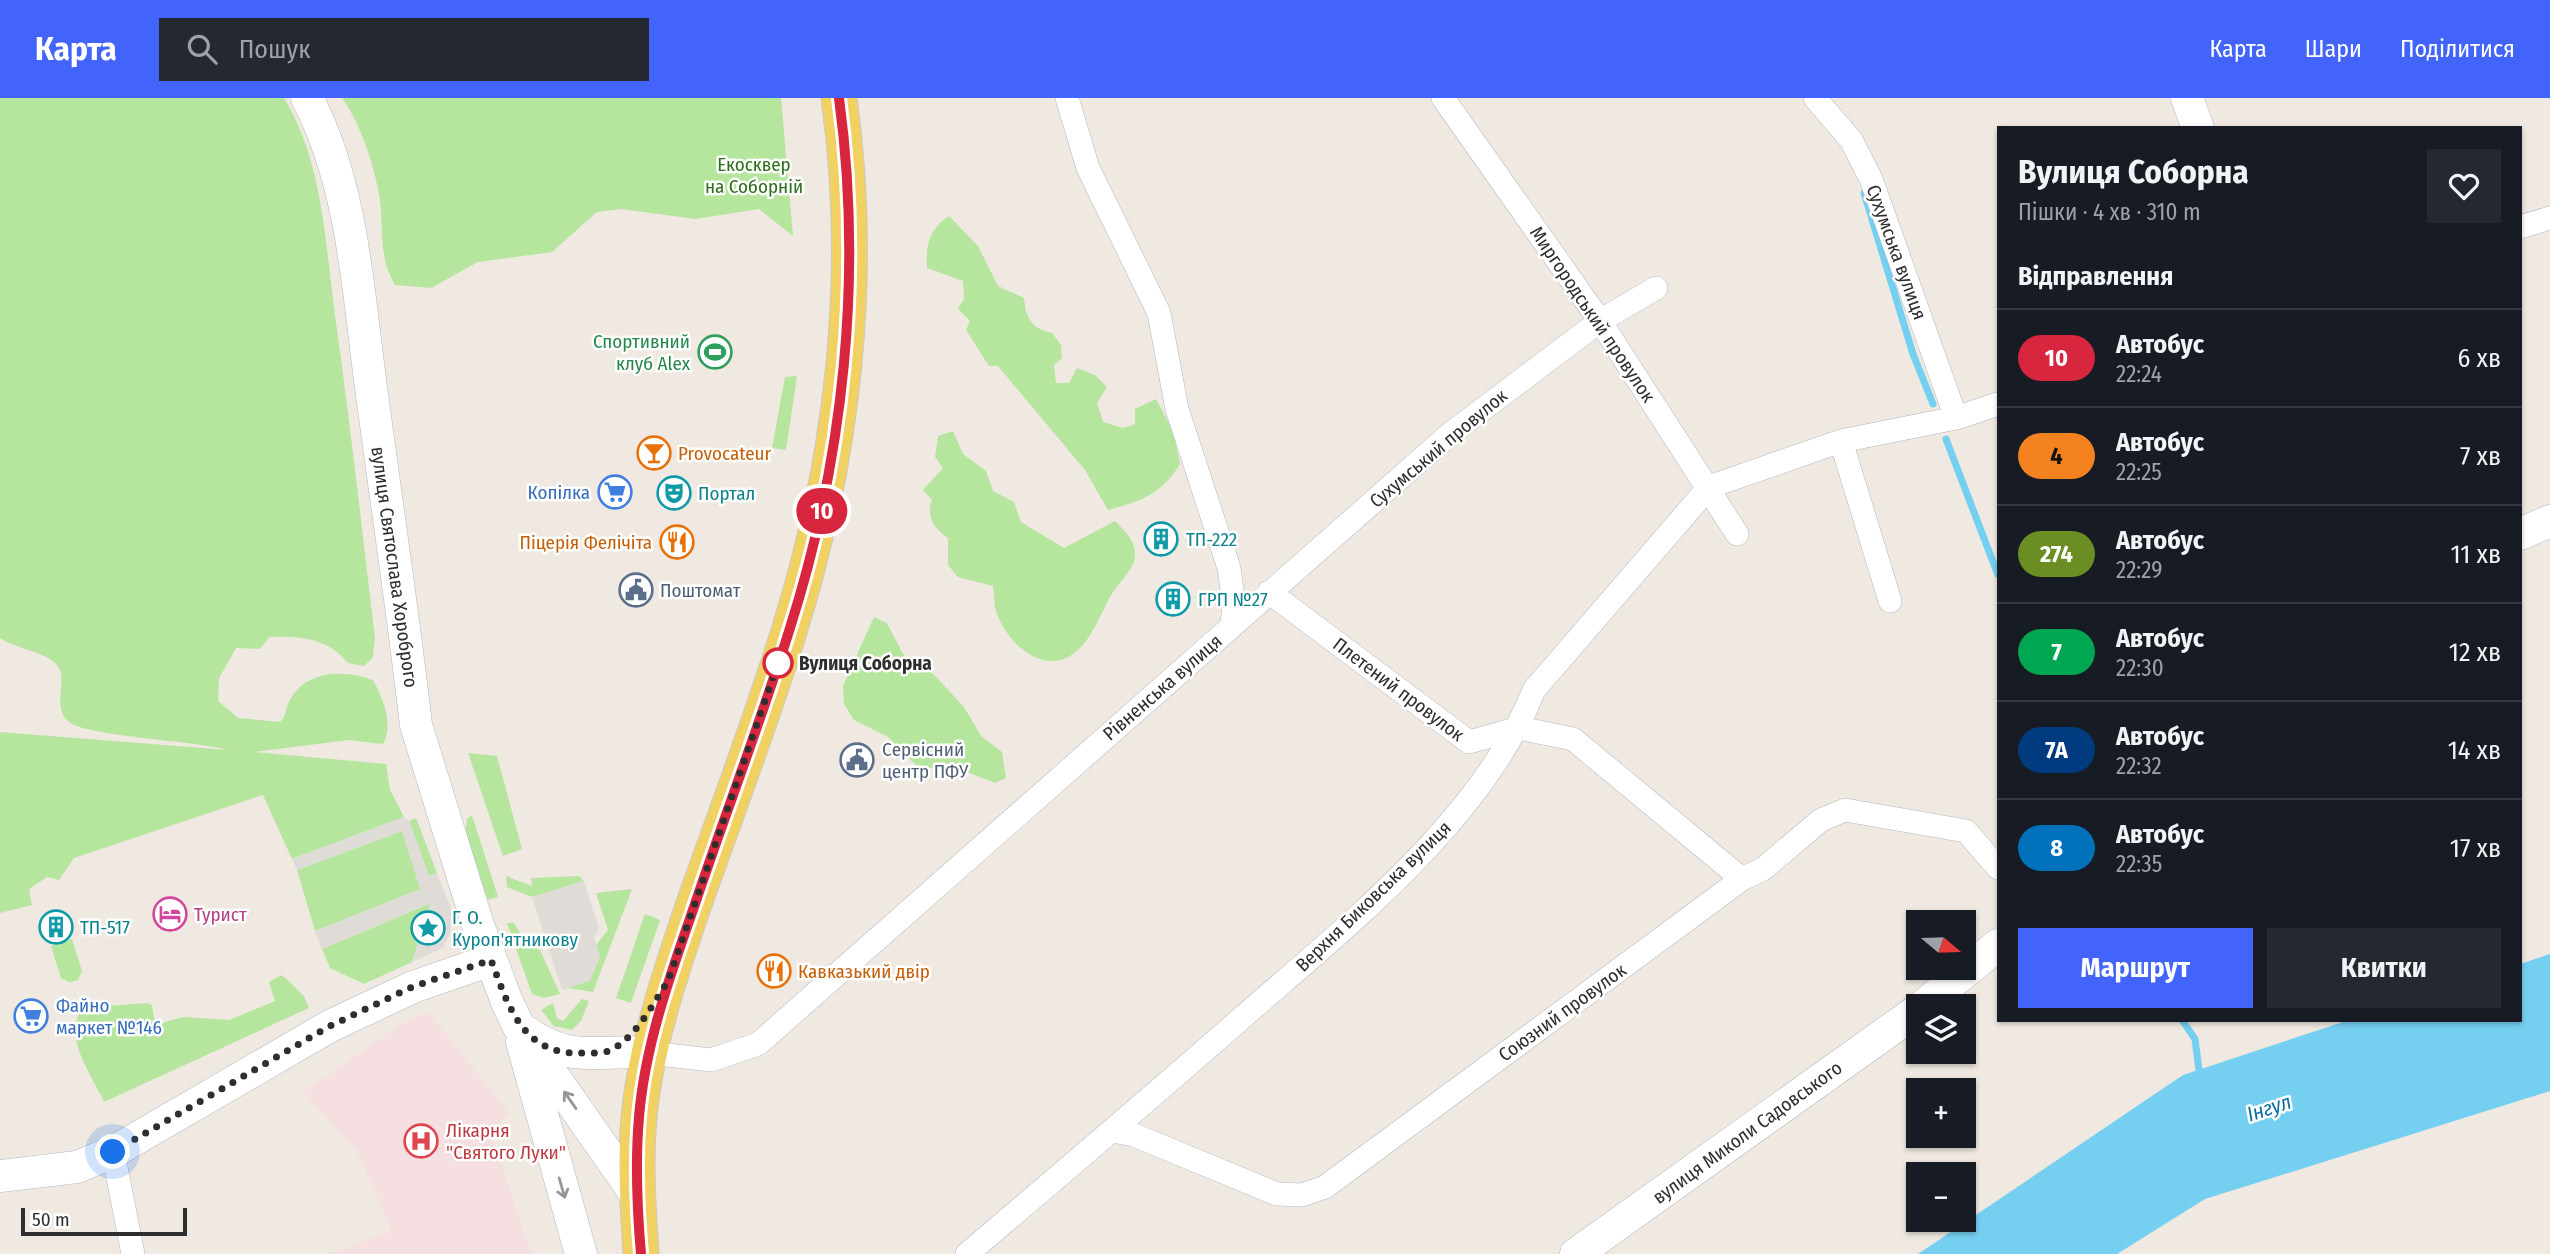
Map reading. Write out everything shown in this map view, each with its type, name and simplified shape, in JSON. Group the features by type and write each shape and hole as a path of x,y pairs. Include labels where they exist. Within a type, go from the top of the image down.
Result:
{"main road":[{"name":"вулиця Святослава Хороброго","path":"307,98 323,128 340,186 355,275 416,725 491,960 519,1027"},
{"path":"640,1254 637,1196 639,1116 650,1053 668,981 790,630 817,537 842,378 849,295 849,221 839,98"},
{"path":"2188,98 2197,126"},
{"path":"2522,533 2550,521"},
{"path":"1938,994 1997,946"},
{"path":"0,1176 28,1175 77,1167 113,1152 330,1026 412,987 491,960"},
{"path":"612,1050 641,1021 668,981"},
{"name":"вулиця Миколи Садовського","path":"1576,1254 1906,1019"},
{"path":"519,1027 556,1051 576,1054 612,1050 650,1053"},
{"path":"519,1027 637,1196"},
{"path":"519,1027 529,1072 581,1254"}],"street":[{"name":"Рівненська вулиця","path":"650,1053 711,1060 758,1044 1232,625 1234,604 1229,568 1177,409 1159,313 1088,168 1067,98"},
{"name":"Миргородський провулок","path":"1443,98 1600,321 1737,534"},
{"name":"Сухумська вулиця","path":"1815,98 1851,139 1871,179 1956,418"},
{"path":"2522,226 2550,218"},
{"name":"Сухумський провулок","path":"1232,625 1450,434 1600,321 1656,288"},
{"path":"1709,487 1841,441 1956,418 1997,404"},
{"path":"1841,441 1890,601"},
{"name":"Верхня Биковська вулиця","path":"967,1254 1331,941 1444,832 1519,728 1534,690 1709,487"},
{"name":"Плетений провулок","path":"1269,592 1469,742 1519,728 1573,739 1742,879"},
{"name":"Союзний провулок","path":"1112,1131 1134,1135 1278,1194 1302,1195 1325,1187 1742,879 1763,869 1821,820 1845,810 1966,831 1997,867"},
{"path":"113,1152 134,1254"}],"shaded area":[{"path":"404,817 409,821 429,876 437,873 453,914 450,933 443,948 412,962 430,903 322,949 315,931 420,889 402,831 297,870 292,859"},
{"path":"584,881 599,928 594,937 600,956 590,981 562,990 532,897"},
{"name":"Лікарня \"Святого Луки\"","path":"429,1012 510,1114 490,1130 531,1254 328,1254 392,1231 357,1151 303,1092 403,1023"}],"green space":[{"path":"0,98 284,98 307,148 325,231 375,638 373,657 364,666 348,663 331,648 313,640 269,637 260,649 236,648 219,678 218,701 238,718 280,722 296,691 315,678 350,674 373,680 387,720 383,744 349,740 253,752 386,764 390,790 404,817 292,859 263,795 74,858 59,880 47,877 29,889 32,905 0,913 0,732 228,750 79,727 63,715 60,700 61,675 54,662 0,638"},
{"name":"Екосквер на Соборній","path":"342,98 781,98 793,236 759,209 695,219 621,209 597,212 552,252 478,262 431,288 395,285 384,254 375,174 361,133"},
{"path":"949,216 978,246 998,286 1024,298 1026,312 1034,325 1052,333 1061,345 1062,358 1054,365 1056,383 1069,383 1077,368 1095,375 1107,387 1097,403 1103,422 1123,428 1135,424 1135,409 1156,399 1173,431 1180,464 1158,490 1140,500 1108,510 1085,470 998,366 989,366 966,330 970,321 958,309 964,299 963,281 927,268 930,238 937,226"},
{"path":"797,376 786,450 772,448 785,377"},
{"path":"953,431 963,454 986,471 993,491 1014,502 1021,522 1064,548 1115,521 1133,543 1135,557 1131,567 1115,589 1091,634 1070,656 1058,661 1046,661 1023,650 1013,641 999,618 993,586 958,577 948,565 948,538 932,522 932,500 923,490 943,468 935,457 938,436"},
{"path":"874,617 887,623 903,654 913,663 925,665 964,707 981,736 1002,752 1006,778 995,783 944,763 922,771 888,737 854,720 844,704 843,686"},
{"path":"468,753 497,756 522,849 503,856"},
{"path":"472,815 498,897 488,900 465,835 467,819"},
{"path":"416,818 437,873 429,876 409,821"},
{"path":"402,831 421,889 315,931 297,870"},
{"path":"506,876 532,886 531,878 579,876 584,881 532,897 507,887"},
{"path":"632,889 593,992 568,988 590,980 600,957 596,945 608,930 596,893"},
{"path":"431,903 412,962 364,984 330,968 322,949"},
{"path":"645,914 660,920 631,1003 616,998"},
{"path":"507,923 514,923 526,943 540,950 560,994 544,998 532,994"},
{"path":"72,939 82,971 78,980 69,982 61,978 51,946"},
{"path":"282,975 304,996 309,1008 104,1102 86,1068 77,1042 75,1030 83,1008 147,1003 152,1005 154,1018 161,1023 184,1017 229,1020 275,1001 269,982"},
{"path":"582,999 589,1001 581,1021 572,1030 554,1026 541,1010 553,1003 557,1018 563,1021"}],"water":[{"name":"Інгул","path":"2550,954 2550,1091 2205,1199 2117,1254 1918,1254 1951,1232 1976,1232 1976,1215 2183,1075 2343,1022 2522,1022 2522,963"}],"waterway":[{"path":"1864,193 1913,354 1933,404"},
{"path":"1946,439 1997,572"},
{"path":"2183,1022 2195,1039 2200,1078"}],"bus line":[{"name":"10","path":"641,1254 637,1196 639,1116 650,1053 668,981 790,630 817,537 831,458 842,378 849,295 849,221 839,98"}],"place":[{"name":"Спортивний клуб Alex","path":"715,352"},
{"name":"Provocateur","path":"654,453"},
{"name":"Копілка","path":"615,492"},
{"name":"Портал","path":"674,493"},
{"name":"ТП-222","path":"1161,539"},
{"name":"Піцерія Фелічіта","path":"677,542"},
{"name":"Поштомат","path":"636,590"},
{"name":"ГРП №27","path":"1173,599"},
{"name":"Вулиця Соборна","path":"778,663"},
{"name":"Cервісний центр ПФУ","path":"857,760"},
{"name":"Турист","path":"170,914"},
{"name":"ТП-517","path":"56,927"},
{"name":"Г. О. Куроп'ятникову","path":"428,928"},
{"name":"Кавказький двір","path":"774,971"},
{"name":"Файно маркет №146","path":"31,1016"},
{"name":"Лікарня \"Святого Луки\"","path":"421,1141"}],"route":[{"path":"113,1152 330,1026 412,987 491,960 519,1027 556,1051 576,1054 612,1050 641,1021 668,981 778,663"}]}
